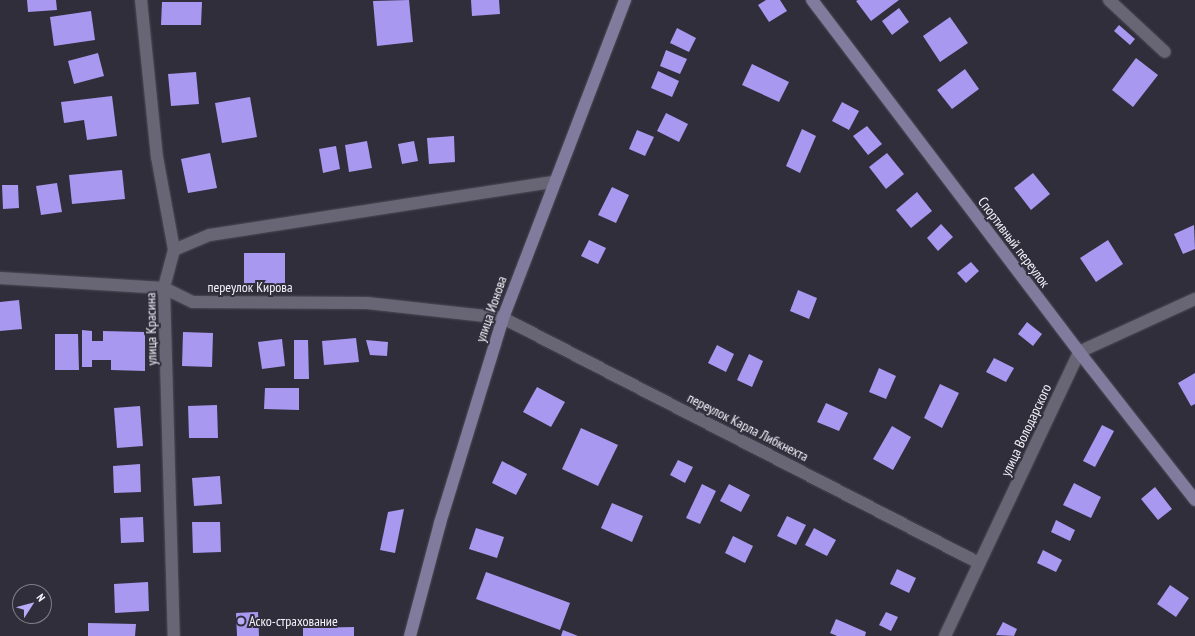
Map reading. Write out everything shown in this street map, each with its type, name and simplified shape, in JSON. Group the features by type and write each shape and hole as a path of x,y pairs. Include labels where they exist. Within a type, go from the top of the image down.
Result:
{"main road":[{"name":"улица Ионова","path":"410,636 440,523 503,318 553,182 625,0"},
{"name":"Спортивный переулок","path":"812,0 1079,352 1195,500"}],"street":[{"name":"улица Красина","path":"141,0 157,157 174,250 164,288 174,636"},
{"path":"1109,0 1165,52"},
{"path":"174,250 210,236 553,182"},
{"name":"переулок Кирова","path":"0,278 164,288 193,302 367,303 503,318"},
{"path":"1079,352 1195,300"},
{"name":"переулок Карла Либкнехта","path":"503,318 979,563"},
{"name":"улица Володарского","path":"945,636 1079,352"}],"building":[{"path":"27,0 56,0 57,10 28,12"},
{"path":"409,0 413,42 377,46 373,1"},
{"path":"471,0 499,0 500,14 472,16"},
{"path":"766,0 780,0 787,11 769,22 758,5"},
{"path":"899,0 871,21 856,1"},
{"path":"162,2 202,2 201,25 161,25"},
{"path":"899,8 909,22 892,35 882,21"},
{"path":"91,11 95,40 54,46 50,17"},
{"path":"950,17 968,43 940,62 923,36"},
{"path":"1119,25 1135,39 1130,45 1114,31"},
{"path":"677,28 696,38 689,52 670,43"},
{"path":"666,50 687,59 680,74 660,66"},
{"path":"98,53 104,76 74,84 68,61"},
{"path":"1136,58 1158,75 1133,107 1112,90"},
{"path":"752,64 789,82 779,102 742,85"},
{"path":"965,69 979,89 952,109 937,90"},
{"path":"658,71 679,81 672,97 651,88"},
{"path":"196,72 199,104 171,106 168,74"},
{"path":"112,96 117,136 87,140 84,120 64,123 61,102"},
{"path":"250,97 257,137 222,143 215,103"},
{"path":"842,102 859,111 849,130 832,121"},
{"path":"666,113 688,124 679,142 657,131"},
{"path":"867,126 882,144 868,155 853,136"},
{"path":"802,129 816,136 800,173 786,166"},
{"path":"637,130 654,137 645,156 629,149"},
{"path":"454,136 455,162 429,164 427,138"},
{"path":"367,141 372,168 349,172 345,145"},
{"path":"414,141 418,161 402,164 398,144"},
{"path":"336,146 340,169 323,173 319,149"},
{"path":"210,153 217,188 188,193 181,159"},
{"path":"887,153 904,174 886,189 869,167"},
{"path":"122,170 125,199 72,204 69,175"},
{"path":"1033,173 1050,194 1031,210 1014,188"},
{"path":"57,183 62,212 41,215 36,186"},
{"path":"2,185 18,185 19,208 3,209"},
{"path":"612,187 629,195 616,223 598,215"},
{"path":"917,192 932,211 911,228 896,210"},
{"path":"941,224 953,237 938,251 927,238"},
{"path":"1194,225 1195,249 1183,254 1174,234"},
{"path":"589,240 606,248 598,264 581,256"},
{"path":"1108,240 1123,264 1096,282 1080,258"},
{"path":"244,253 285,253 285,284 244,285"},
{"path":"971,262 979,271 966,283 957,273"},
{"path":"798,290 817,298 809,319 790,311"},
{"path":"19,300 22,329 0,331 0,302"},
{"path":"1027,322 1042,334 1033,346 1018,334"},
{"path":"82,330 92,331 92,341 103,341 103,331 145,332 145,371 111,370 111,360 92,360 92,367 82,367"},
{"path":"183,332 213,333 212,367 182,366"},
{"path":"55,334 78,334 79,370 55,370"},
{"path":"356,338 359,362 324,365 322,341"},
{"path":"282,339 285,366 262,369 258,342"},
{"path":"294,340 308,340 309,379 294,379"},
{"path":"366,340 388,342 387,356 370,355"},
{"path":"717,345 734,354 726,372 708,363"},
{"path":"749,354 763,361 752,387 737,380"},
{"path":"994,358 1014,368 1006,382 986,372"},
{"path":"879,368 896,376 886,399 869,392"},
{"path":"1195,373 1195,404 1191,406 1178,383"},
{"path":"940,384 959,393 942,428 924,418"},
{"path":"537,387 565,402 551,427 523,412"},
{"path":"265,388 299,388 299,410 264,409"},
{"path":"826,403 848,413 839,431 817,422"},
{"path":"217,405 218,438 189,438 188,406"},
{"path":"140,406 143,446 117,448 114,408"},
{"path":"1102,425 1114,431 1095,467 1083,461"},
{"path":"892,426 911,437 893,470 873,459"},
{"path":"581,428 618,445 598,486 562,469"},
{"path":"678,460 693,467 685,483 670,475"},
{"path":"502,461 527,474 516,495 492,483"},
{"path":"140,464 141,492 114,493 113,466"},
{"path":"220,476 222,504 194,506 192,478"},
{"path":"1074,483 1101,497 1091,518 1063,505"},
{"path":"702,484 716,491 700,524 686,518"},
{"path":"729,484 750,495 741,512 720,501"},
{"path":"1155,487 1172,509 1158,520 1141,499"},
{"path":"612,503 643,516 632,542 601,528"},
{"path":"404,509 395,553 380,550 388,512"},
{"path":"787,516 806,525 796,545 777,536"},
{"path":"143,517 144,542 121,543 120,518"},
{"path":"1056,520 1075,530 1070,541 1051,532"},
{"path":"192,522 220,522 221,552 193,553"},
{"path":"476,528 504,537 497,558 469,549"},
{"path":"814,528 836,540 827,556 805,545"},
{"path":"733,536 753,546 745,563 725,553"},
{"path":"1043,550 1062,560 1056,572 1037,563"},
{"path":"897,569 916,578 909,593 890,584"},
{"path":"486,572 570,603 560,630 476,599"},
{"path":"148,582 149,611 115,613 114,584"},
{"path":"1170,585 1189,598 1176,617 1157,604"},
{"path":"258,612 259,636 237,636 236,613"},
{"path":"886,612 898,617 891,631 879,625"},
{"path":"836,619 866,632 865,636 837,636 830,633"},
{"path":"1003,622 1017,629 1014,636 996,635"},
{"path":"88,623 136,624 135,636 88,636"},
{"path":"354,627 354,636 303,636 303,628"},
{"path":"563,630 578,636 561,636"}],"place":[{"name":"Аско-страхование","path":"241,621"}]}
